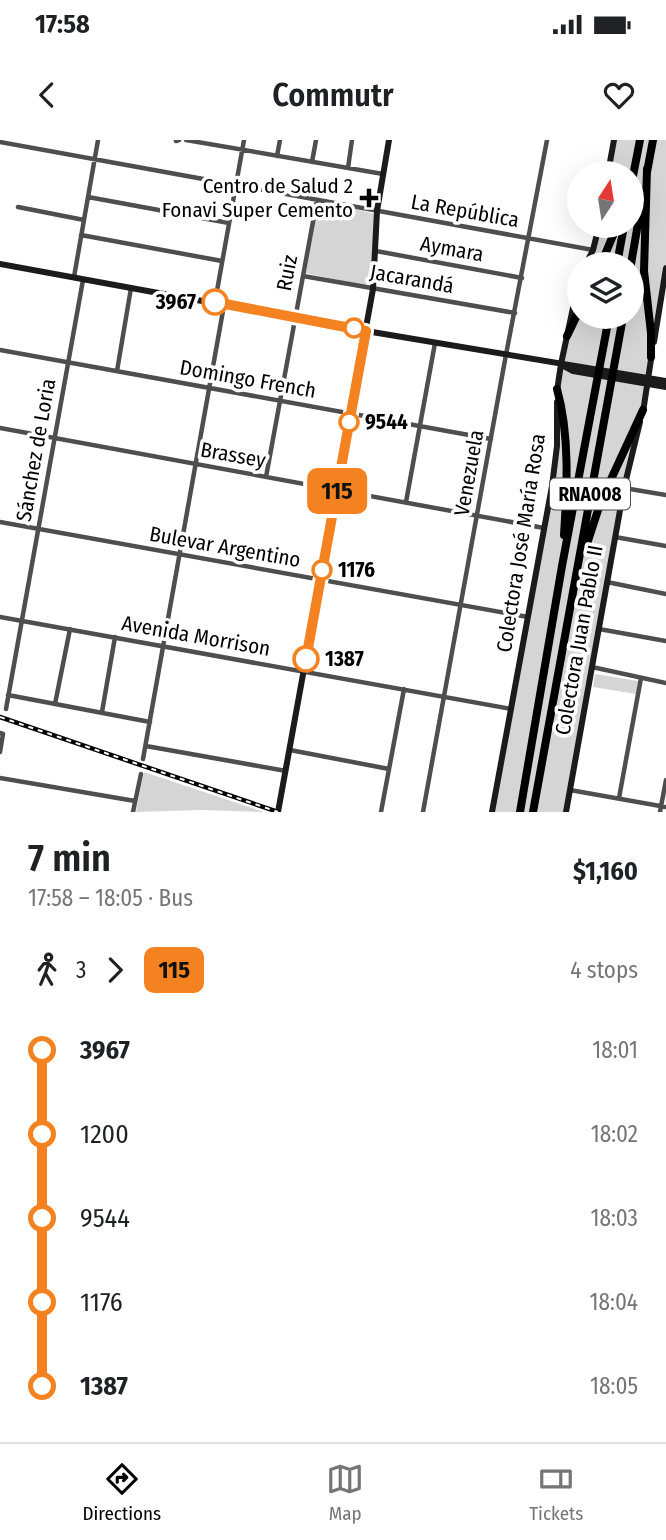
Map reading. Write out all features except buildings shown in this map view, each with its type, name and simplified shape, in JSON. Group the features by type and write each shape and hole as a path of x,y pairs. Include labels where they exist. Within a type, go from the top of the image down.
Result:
{"highway":[{"path":"636,161 640,140"},
{"path":"633,252 653,140"},
{"path":"647,169 644,271 651,358"},
{"path":"567,336 570,329"},
{"name":"RNA008","path":"520,812 562,566 607,329"},
{"name":"RNA008","path":"533,812 621,329"},
{"path":"557,389 567,492 562,566"},
{"path":"572,594 596,513 643,410"}],"main road":[{"path":"278,812 373,289 377,211 389,140"},
{"path":"609,161 612,140"},
{"path":"593,250 596,238"},
{"path":"0,264 561,364 573,370 648,381 666,381"},
{"name":"Colectora Juan Pablo II","path":"566,812 624,488 643,410 666,268"},
{"name":"Colectora José María Rosa","path":"492,812 556,456 557,389 568,329"},
{"path":"648,381 666,387"}],"street":[{"path":"74,277 98,140"},
{"path":"186,140 383,174"},
{"path":"215,302 244,140"},
{"path":"277,156 280,140"},
{"path":"312,162 316,140"},
{"path":"348,168 352,140"},
{"name":"Venezuela","path":"424,812 547,140"},
{"name":"La República","path":"0,142 593,250"},
{"path":"88,197 229,223"},
{"name":"Ruiz","path":"266,477 317,200"},
{"path":"18,207 84,220"},
{"path":"81,235 222,261"},
{"name":"Aymara","path":"376,251 522,278"},
{"name":"Jacarandá","path":"303,276 515,313"},
{"name":"Sánchez de Loria","path":"6,709 83,279"},
{"path":"117,372 131,287"},
{"path":"143,760 225,304"},
{"path":"406,502 435,342"},
{"name":"Domingo French","path":"0,350 491,439"},
{"name":"Brassey","path":"0,428 544,528"},
{"path":"624,488 666,495"},
{"name":"Bulevar Argentino","path":"0,522 528,617"},
{"path":"615,537 666,546"},
{"path":"607,582 666,594"},
{"name":"Avenida Morrison","path":"0,617 511,709"},
{"path":"55,705 70,629"},
{"path":"598,629 666,640"},
{"path":"102,713 115,638"},
{"path":"591,667 666,683"},
{"path":"620,798 641,678"},
{"path":"381,812 404,690"},
{"path":"8,695 150,722"},
{"path":"0,752 2,733"},
{"path":"146,746 286,771"},
{"path":"290,750 389,769"},
{"path":"133,812 141,774"},
{"path":"0,778 135,801"},
{"path":"570,789 663,808 666,780"}],"shaded area":[{"path":"614,140 666,140 666,268 651,357 624,488 566,812 492,812 552,486 557,389 569,329 644,329 644,252 590,252 595,238 644,238 644,161 610,161"},
{"path":"330,203 375,214 371,283 364,286 306,273 317,205"},
{"path":"595,674 638,681 636,694 593,687"},
{"path":"144,772 264,812 136,812"}],"railway":[{"path":"0,717 278,812"}],"bus line":[{"name":"115","path":"215,302 366,331 306,659"}],"place":[{"name":"Centro de Salud 2 Fonavi Super Cemento","path":"369,198"},
{"name":"3967","path":"215,302"},
{"name":"9544","path":"349,422"},
{"name":"1176","path":"322,570"},
{"name":"1387","path":"306,659"}]}
